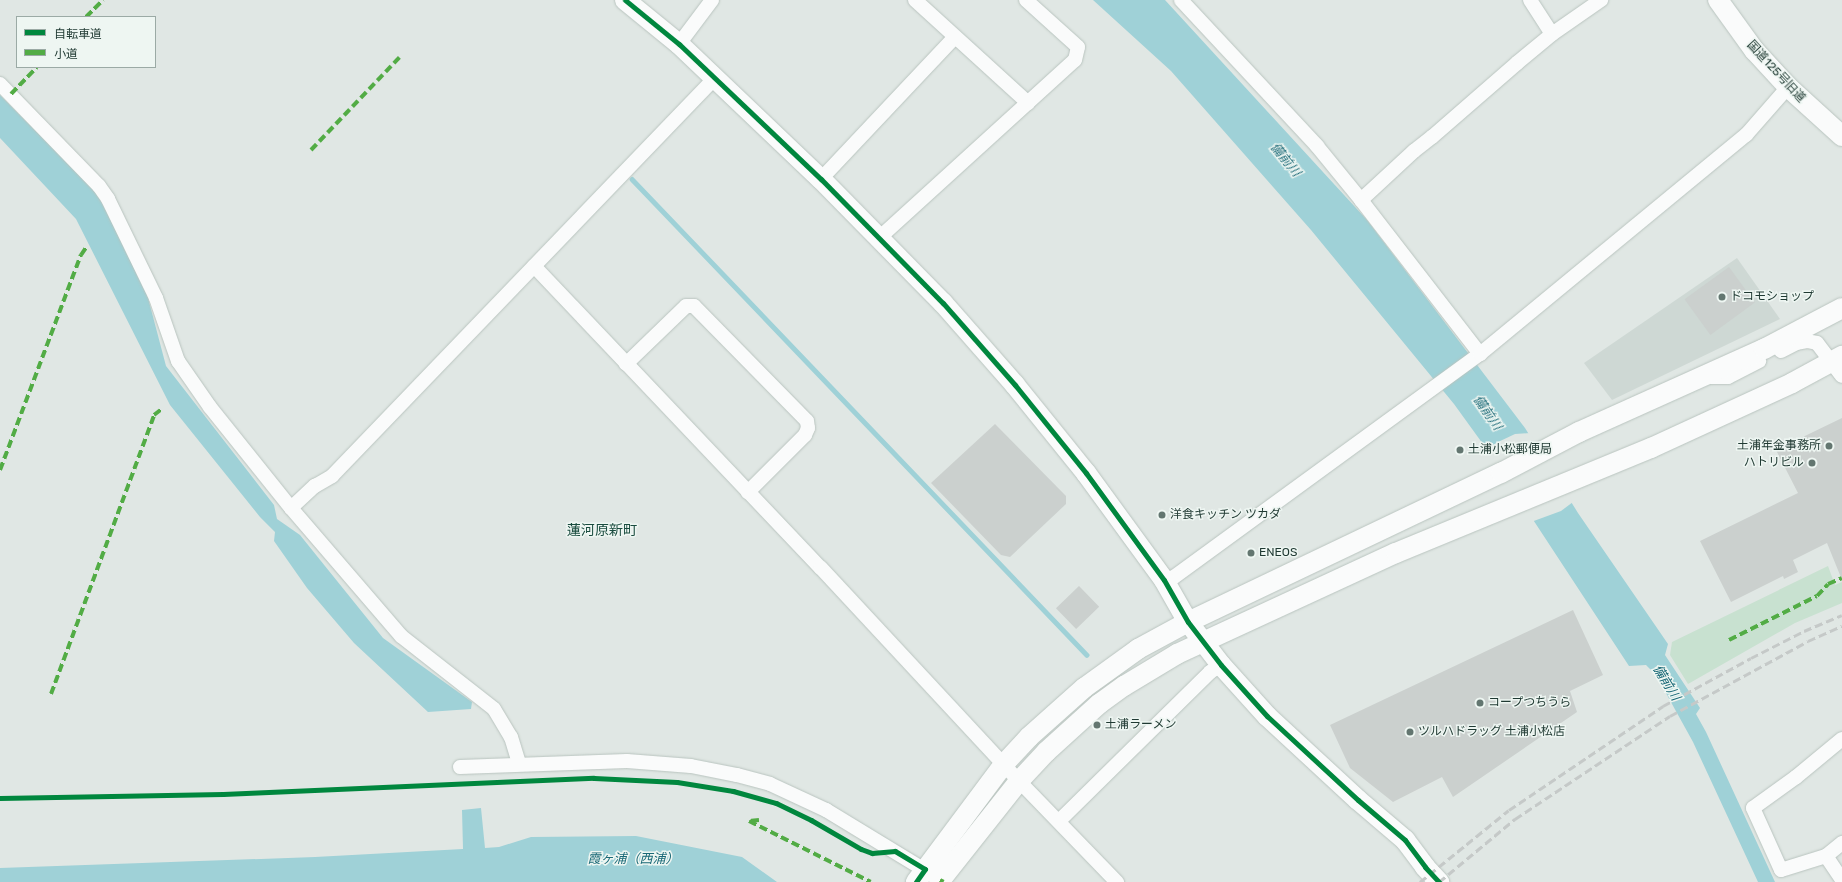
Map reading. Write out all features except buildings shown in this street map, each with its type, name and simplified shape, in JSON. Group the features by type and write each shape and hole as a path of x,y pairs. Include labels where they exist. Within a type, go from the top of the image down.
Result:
{"street":[{"path":"625,0 679,44 714,79 821,179 878,239 943,303 1015,386 1086,473 1164,580 1188,622 1221,665 1272,721 1405,840 1425,867 1439,882"},
{"path":"679,44 712,0"},
{"path":"916,0 1028,103"},
{"path":"878,239 1075,60 1078,47 1026,0"},
{"path":"1181,0 1317,146 1361,200 1478,355"},
{"path":"1530,0 1552,34"},
{"path":"1361,200 1414,151 1552,34 1601,0"},
{"name":"国道125号旧道","path":"1718,0 1754,50 1788,87 1842,136"},
{"path":"821,179 955,37"},
{"path":"290,508 315,486 332,476 714,79"},
{"path":"0,84 93,180 108,200 156,298 178,361 210,407 290,508 401,636 494,709 511,737 519,764"},
{"path":"1164,580 1174,577 1478,355 1746,135 1788,87"},
{"path":"534,266 1019,781 1117,882"},
{"path":"626,364 686,306 694,306 807,421 808,428 806,436 748,492"},
{"path":"930,878 1004,764 1029,736 1084,688 1138,649 1188,622 1501,473 1578,432 1764,349 1842,308"},
{"path":"930,878 1019,781 1075,725 1099,704 1131,682 1177,654 1396,553 1650,448 1839,365 1817,343 1807,341 1797,343 1728,377 1699,377"},
{"path":"1059,821 1210,672 1221,665"},
{"path":"1842,739 1796,777 1752,808 1781,870 1826,856 1842,843"},
{"path":"460,767 627,761 691,766 737,774 770,784 826,810 930,878"},
{"path":"1826,856 1842,880"}],"shaded area":[{"path":"1737,258 1780,319 1612,400 1584,363"}],"green space":[{"path":"1828,566 1835,585 1842,582 1842,603 1795,623 1688,684 1670,655 1672,642"}],"water":[{"name":"備前川","path":"1093,0 1165,0 1367,220 1525,428 1578,513 1668,644 1665,655 1700,708 1696,714 1706,732 1775,882 1758,882 1693,742 1656,675 1646,665 1629,666 1488,451 1454,404 1311,230 1171,71"},
{"path":"0,95 96,192 119,235 147,294 166,366 274,505 277,519 300,535 383,638 472,702 471,709 428,712 354,643 307,588 274,541 275,532 260,517 170,405 76,219 0,138"},
{"name":"霞ヶ浦（西浦）","path":"481,808 485,848 499,847 531,837 636,836 742,857 777,882 0,882 0,868 315,857 463,849 462,810"}],"pier":[{"path":"1530,433 1573,502 1561,511 1531,522 1486,451 1496,443 1515,434"}],"waterway":[{"path":"632,179 1087,655"}],"railway":[{"path":"1420,882 1509,810 1663,706 1804,631 1842,615"},
{"path":"1439,882 1515,819 1670,716 1808,641 1842,626"}],"marked path":[{"path":"87,16 103,0"},
{"path":"311,150 400,57"},
{"path":"11,94 36,68"},
{"path":"0,470 81,255 87,246"},
{"path":"51,694 154,415 163,408"},
{"path":"1729,640 1817,596 1828,584 1842,578"},
{"path":"759,820 749,821 871,882"},
{"path":"940,880 944,882"}],"cycle path":[{"path":"625,0 679,44 821,179 943,303 1015,385 1086,473 1164,580 1188,622 1221,665 1267,716 1358,800 1405,840 1425,867 1439,882"},
{"path":"0,798 223,794 594,778 677,782 733,791 776,803 811,820 861,849 872,853 895,851 925,869 916,882"}],"place":[{"name":"ドコモショップ","path":"1722,297"},
{"name":"土浦年金事務所","path":"1829,446"},
{"name":"土浦小松郵便局","path":"1460,450"},
{"name":"ハトリビル","path":"1812,463"},
{"name":"洋食キッチン ツカダ","path":"1162,515"},
{"name":"ENEOS","path":"1251,553"},
{"name":"コープつちうら","path":"1480,703"},
{"name":"土浦ラーメン","path":"1097,725"},
{"name":"ツルハドラッグ 土浦小松店","path":"1410,732"}],"district":[{"name":"蓮河原新町","path":"602,531"}]}
